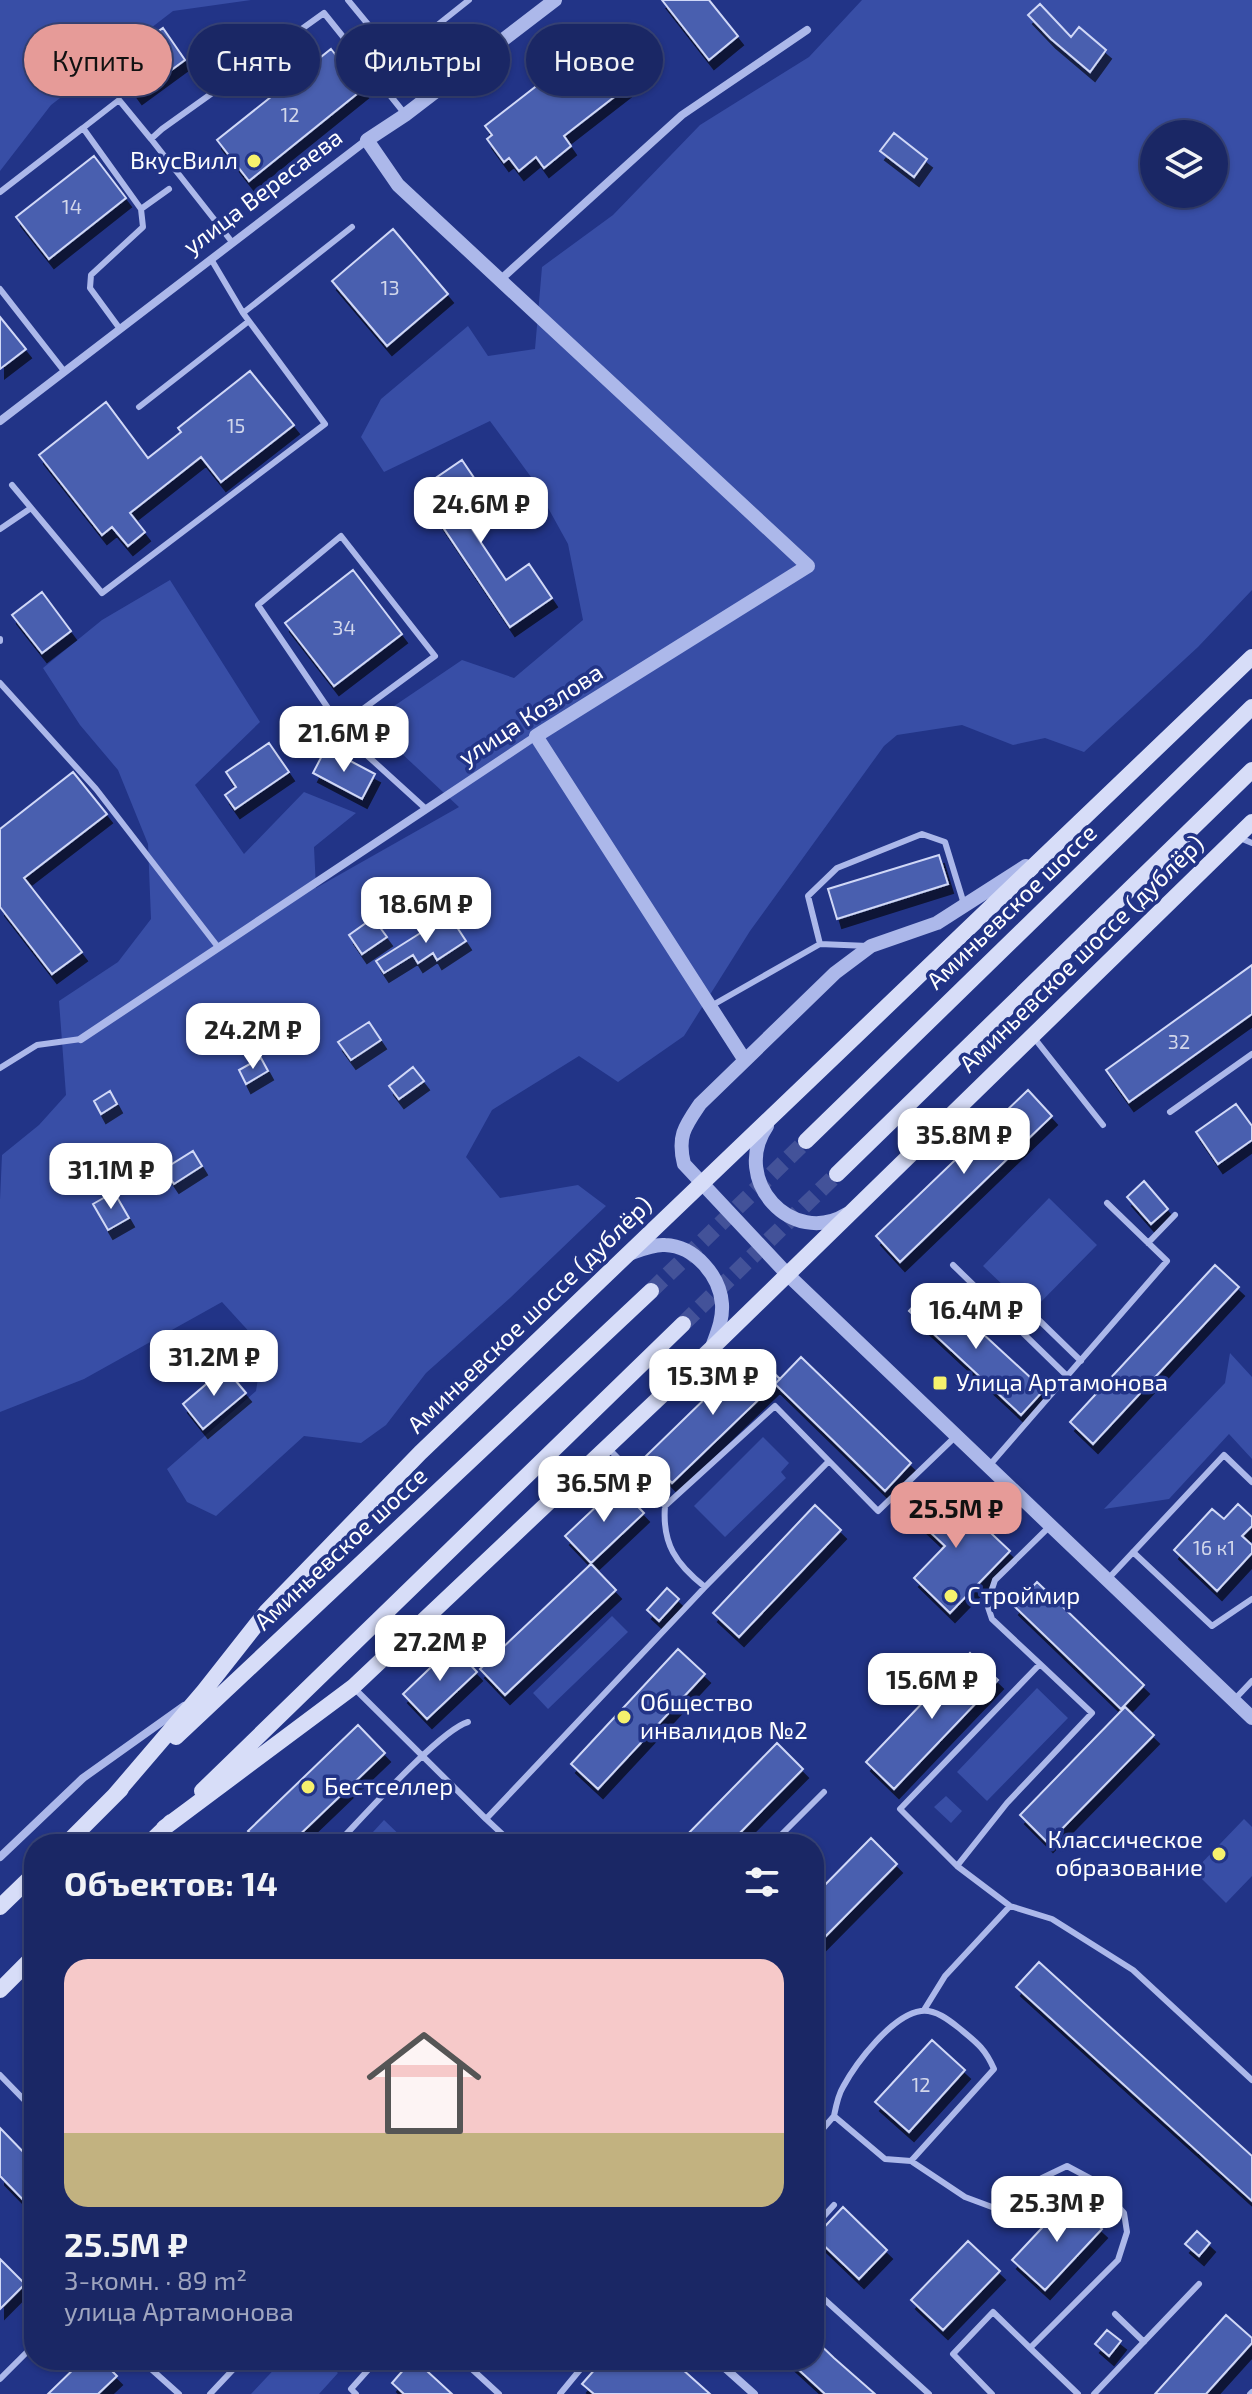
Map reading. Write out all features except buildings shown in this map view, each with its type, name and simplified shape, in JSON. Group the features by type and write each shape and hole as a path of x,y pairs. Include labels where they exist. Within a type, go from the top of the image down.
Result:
{"main road":[{"name":"Аминьевское шоссе (дублёр)","path":"114,1796 204,1691 267,1611 420,1453 1252,657"},
{"name":"Аминьевское шоссе","path":"806,1141 1252,707"},
{"path":"837,1174 1252,770"},
{"name":"Аминьевское шоссе (дублёр)","path":"164,1828 353,1687 712,1348 1032,1036 1244,840 1252,822"},
{"name":"Аминьевское шоссе","path":"76,1834 651,1291"},
{"path":"158,1834 683,1324"},
{"path":"0,1907 24,1884"},
{"path":"0,1990 24,1966"}],"street":[{"name":"улица Вересаева","path":"0,421 232,242 555,0"},
{"path":"367,140 398,185 499,281 682,115 807,30"},
{"name":"улица Козлова","path":"81,1039 536,736 808,566 499,281"},
{"path":"536,736 744,1059"},
{"path":"1046,853 937,923 871,946 835,973 700,1104 683,1128 681,1149 684,1164 788,1275 1252,1718"},
{"path":"771,1119 757,1140 755,1163 760,1184 773,1203 791,1217 813,1223 835,1221 856,1208"},
{"path":"628,1255 664,1244 685,1251 704,1264 716,1283 722,1305 712,1348"},
{"name":"Аминьевское шоссе (дублёр)","path":"24,1834 83,1778 204,1691"},
{"name":"Аминьевское шоссе (дублёр)","path":"0,1857 24,1834"},
{"path":"727,2370 754,2394"}],"lane":[{"path":"348,0 368,24"},
{"path":"439,24 469,0"},
{"path":"151,139 324,13 336,28"},
{"path":"390,96 405,115"},
{"path":"0,192 119,100 232,242"},
{"path":"83,128 141,209 143,227 91,275 90,288 120,329"},
{"path":"141,209 169,189"},
{"path":"243,313 352,227"},
{"path":"12,485 102,593 325,424 243,313 211,259"},
{"path":"0,289 64,371"},
{"path":"139,407 249,321"},
{"path":"0,529 31,508"},
{"path":"340,726 435,656 341,536 258,605 340,726 349,739 426,809"},
{"path":"0,683 96,789 218,947"},
{"path":"820,944 808,896 837,868 922,834 945,842 965,907"},
{"path":"709,1008 820,944 871,946"},
{"path":"1032,1036 1103,1125"},
{"path":"0,1068 37,1045 81,1039"},
{"path":"1170,1112 1252,1054"},
{"path":"988,1467 1167,1261 1107,1203"},
{"path":"1148,1243 1175,1215"},
{"path":"953,1265 1067,1376"},
{"path":"1009,1291 1081,1361"},
{"path":"705,1587 682,1568 664,1528 665,1506 775,1406 878,1511 956,1436"},
{"path":"607,1447 665,1506"},
{"path":"1107,1580 1224,1455 1252,1482"},
{"path":"486,1819 829,1461"},
{"path":"957,1866 1007,1803 1092,1713 992,1619 987,1604 995,1580 1050,1526"},
{"path":"1133,1552 1212,1626 1252,1599"},
{"path":"1040,1664 900,1809 957,1866 1010,1906 1052,1919 1133,1970 1252,2080"},
{"path":"1234,1700 1252,1681"},
{"path":"353,1687 502,1834"},
{"path":"347,1834 423,1756 458,1725 468,1722"},
{"path":"782,1834 824,1792"},
{"path":"924,2010 945,1976 1010,1906"},
{"path":"824,2128 834,2116 841,2089 861,2058 886,2032 911,2014 924,2010 946,2017 986,2051 994,2069 911,2161"},
{"path":"0,2075 24,2100"},
{"path":"834,2116 885,2159 911,2161 965,2197 1000,2210 1042,2178 1067,2166 1095,2181 1124,2213 1127,2232 1118,2260 1030,2348"},
{"path":"824,2216 834,2205"},
{"path":"1094,2394 1199,2284"},
{"path":"824,2299 929,2394"},
{"path":"992,2394 953,2354 993,2312 1078,2394"},
{"path":"1115,2314 1144,2342"},
{"path":"0,2379 24,2355"},
{"path":"152,2370 179,2394"},
{"path":"210,2394 233,2370"},
{"path":"356,2394 351,2389 367,2370"},
{"path":"473,2370 499,2394"},
{"path":"560,2394 580,2370"}],"shaded area":[{"path":"0,0 251,0 173,11 156,24 24,24 24,96 63,96 51,105 0,171"},
{"path":"862,0 1252,0 1252,590 1198,647 1084,752 1045,738 1013,745 962,725 897,735 884,746 750,931 684,1036 618,1082 579,1056 492,1110 466,1157 500,1198 578,1185 606,1206 426,1373 386,1425 361,1443 304,1436 216,1516 187,1502 167,1469 256,1391 263,1347 222,1302 84,1379 0,1412 2,1155 39,1125 66,1095 59,1001 118,962 151,919 148,844 118,770 80,725 43,668 102,620 170,580 260,722 195,785 244,854 304,792 356,813 314,847 316,888 459,807 369,723 462,660 514,678 583,620 568,544 531,477 490,421 384,472 361,437 381,399 468,326 488,356 535,349 542,267 613,215 700,125 809,57"},
{"path":"1049,1198 1097,1245 1031,1312 983,1266"},
{"path":"1230,1353 1252,1377 1252,1459 1229,1434 1169,1499 1104,1509 1225,1383"},
{"path":"763,1437 789,1463 781,1472 786,1478 725,1537 694,1506"},
{"path":"612,1616 628,1632 548,1709 533,1693"},
{"path":"1037,1688 1068,1718 987,1801 957,1772"},
{"path":"946,1796 962,1811 951,1823 934,1807"},
{"path":"1244,1819 1252,1827 1252,1876 1226,1903 1194,1871"},
{"path":"384,1820 399,1834 371,1834"},
{"path":"274,2370 335,2370 338,2373 319,2394 251,2394"}],"tunnel":[{"path":"651,1291 806,1141"},
{"path":"683,1324 837,1174"}],"place":[{"name":"ВкусВилл","path":"254,161"},
{"name":"Улица Артамонова","path":"940,1383"},
{"name":"Строймир","path":"951,1596"},
{"name":"Общество инвалидов №2","path":"624,1717"},
{"name":"Бестселлер","path":"308,1787"},
{"name":"Классическое образование","path":"1219,1854"}]}
